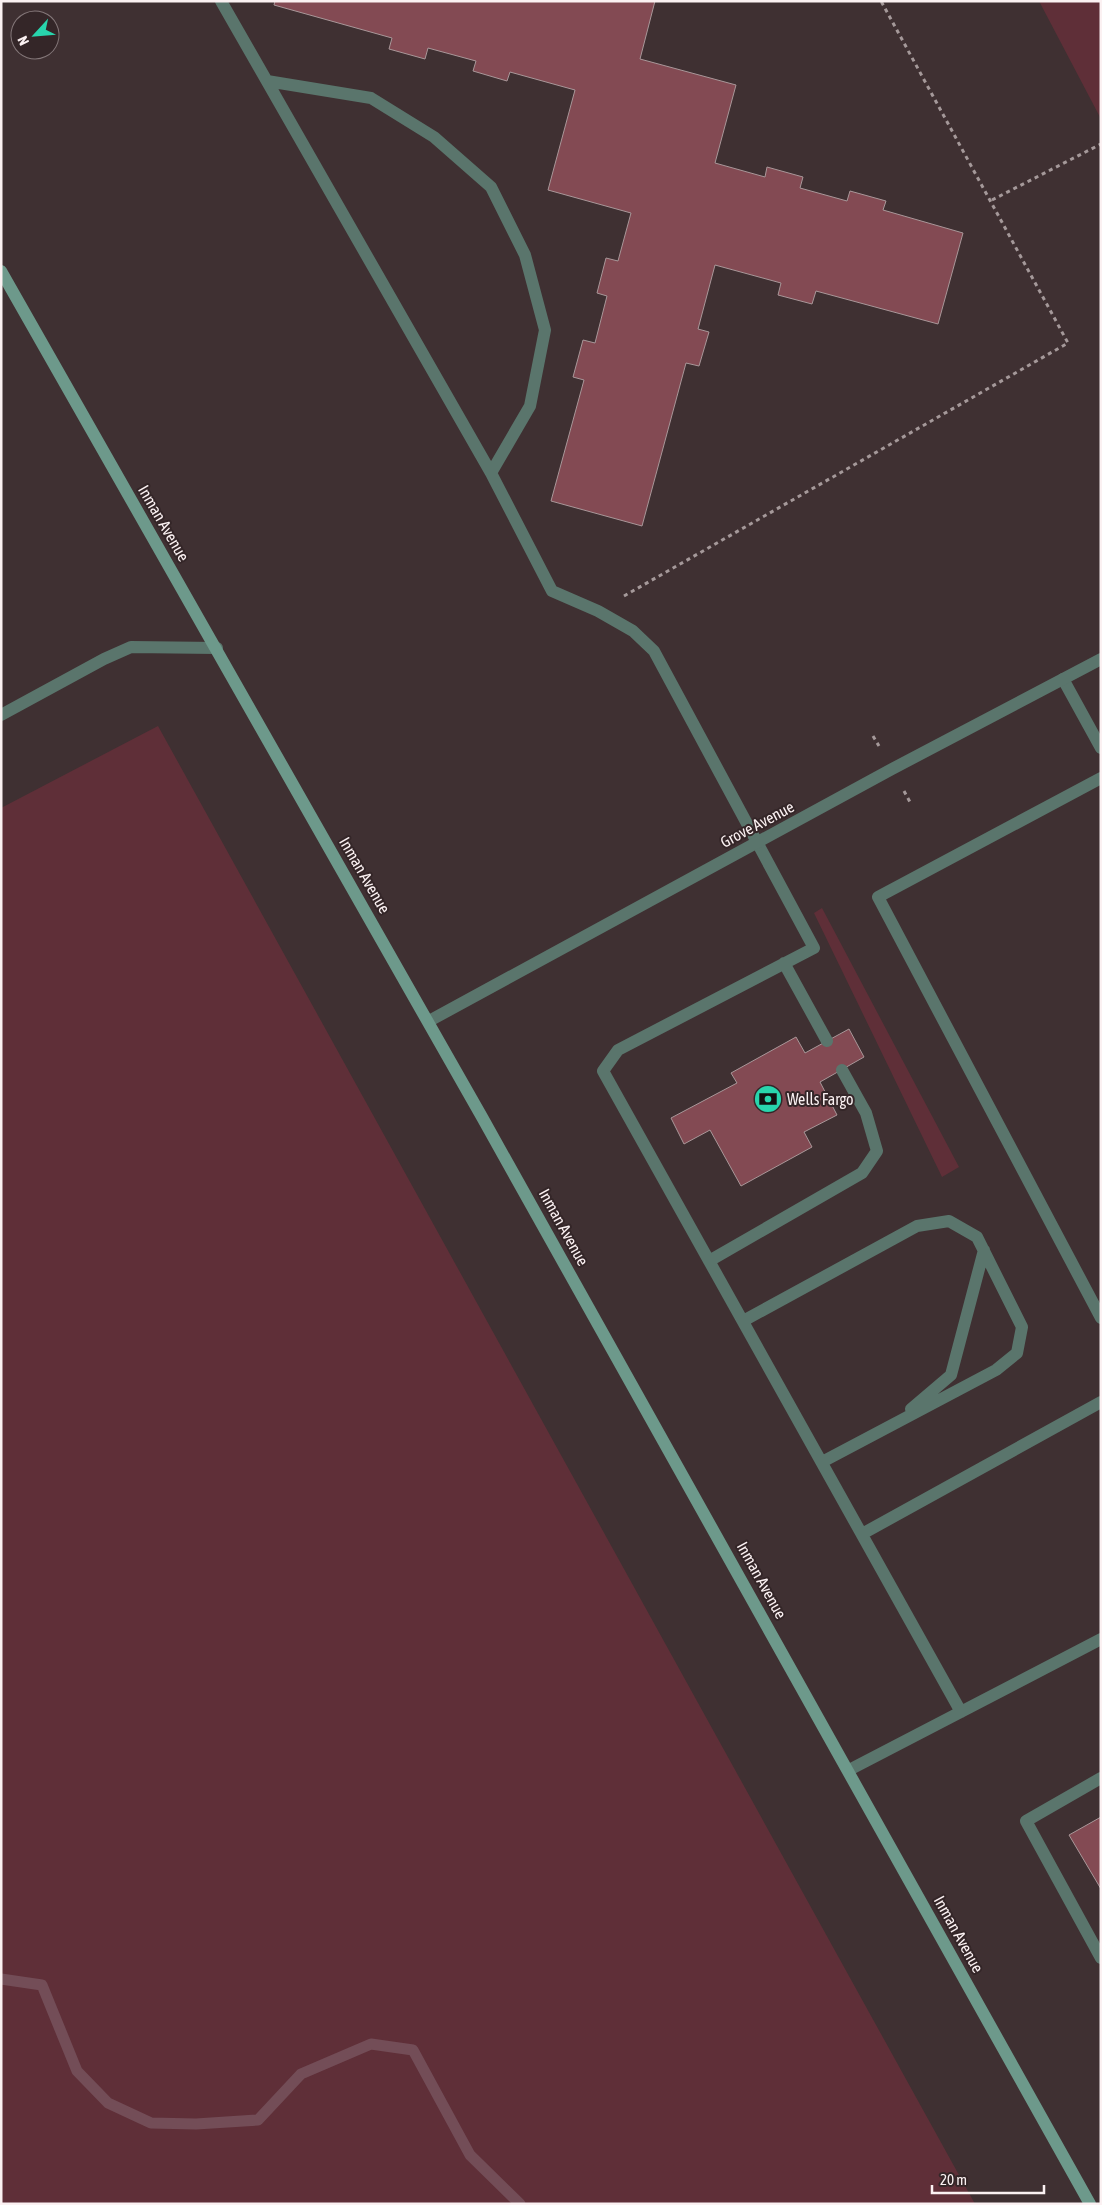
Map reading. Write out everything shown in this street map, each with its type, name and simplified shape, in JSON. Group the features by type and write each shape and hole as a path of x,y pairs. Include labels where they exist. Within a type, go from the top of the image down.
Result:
{"main road":[{"name":"Inman Avenue","path":"1,271 429,1021 850,1770 1090,2204"}],"street":[{"path":"221,1 491,473 552,591 598,611 633,632 654,651 814,948 618,1050 603,1071 961,1712"},
{"path":"267,81 371,98 434,137 490,187 525,255 544,330 530,406 491,473"},
{"path":"1,715 104,659 131,647 217,648"},
{"name":"Grove Avenue","path":"429,1021 758,842 1101,659"},
{"path":"1063,679 1101,748"},
{"path":"1101,778 878,897 1101,1318"},
{"path":"784,964 827,1041"},
{"path":"709,1261 862,1173 877,1151 866,1113 842,1070"},
{"path":"743,1321 917,1226 949,1221 977,1236 1022,1327 1017,1353 996,1370 822,1462"},
{"path":"894,1424 951,1375 984,1250"},
{"path":"862,1534 1101,1402"},
{"path":"850,1770 1101,1639"},
{"path":"1101,1778 1026,1821 1101,1958"}],"path":[{"path":"598,611 1068,343 992,200 881,1"},
{"path":"992,200 1101,144"}],"shaded area":[{"path":"1039,1 1101,1 1101,119"},
{"path":"158,726 975,2204 1,2204 1,808"},
{"path":"822,908 959,1167 942,1177 814,913"}],"building":[{"path":"275,1 655,1 640,59 736,85 715,163 765,177 767,167 803,177 800,188 847,201 850,191 886,201 883,210 963,233 938,324 816,291 812,304 778,295 781,283 715,265 698,329 709,332 699,366 686,363 642,526 551,501 584,380 573,377 583,340 595,343 607,296 597,293 606,258 618,261 631,213 548,190 575,90 510,72 507,81 473,71 476,61 428,48 425,59 389,49 392,38 274,5"},
{"name":"Wells Fargo","path":"849,1029 864,1057 820,1082 837,1115 804,1132 812,1147 741,1186 710,1130 684,1144 671,1118 737,1083 731,1073 796,1037 805,1053"},
{"path":"1101,1817 1101,1889 1069,1835"}],"waterway":[{"path":"1,1979 42,1985 77,2071 108,2103 151,2123 196,2124 258,2120 301,2074 371,2044 413,2050 470,2155 520,2204"}],"place":[{"name":"Wells Fargo","path":"768,1099"}]}
